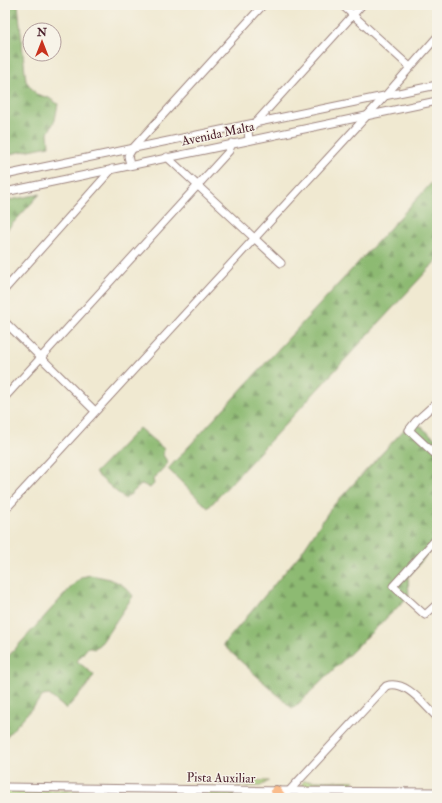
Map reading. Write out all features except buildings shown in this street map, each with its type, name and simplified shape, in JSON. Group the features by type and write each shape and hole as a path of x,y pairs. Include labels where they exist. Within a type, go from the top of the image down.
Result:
{"street":[{"path":"130,166 128,156 132,148 263,5"},
{"path":"342,5 410,67"},
{"path":"249,140 248,131 362,5"},
{"path":"5,510 365,116 386,95 437,37"},
{"name":"Avenida Malta","path":"5,175 437,85"},
{"name":"Avenida Malta","path":"5,192 437,101"},
{"path":"5,397 229,151 232,143"},
{"path":"167,157 281,263"},
{"path":"5,289 112,169"},
{"path":"5,322 42,356 96,411"},
{"path":"437,402 416,421 409,430 437,456"},
{"path":"436,607 425,616 393,586 437,538"},
{"path":"282,795 386,686 398,684 412,693 437,717"},
{"name":"Pista Auxiliar","path":"5,786 282,795 437,792"}],"green space":[{"path":"5,5 18,5 22,43 22,62 24,62 26,81 36,94 49,98 58,104 55,120 48,133 49,146 5,155"},
{"path":"437,177 437,260 208,508 168,469"},
{"path":"40,194 5,232 5,201"},
{"path":"413,420 437,440 437,543 408,577 409,596 293,709 223,645 301,553 331,508"},
{"path":"139,428 164,449 163,455 168,463 153,479 154,484 150,488 142,484 125,499 95,473"},
{"path":"90,575 119,583 124,586 133,596 102,642 94,649 88,647 77,661 94,675 87,686 66,709 49,695 43,696 5,738 5,660 74,584 82,577"},
{"path":"233,780 269,781 260,786 238,786"},
{"path":"304,781 355,781 349,787 301,786"},
{"path":"5,790 271,794 278,798 5,798"},
{"path":"290,794 437,798 287,798"}]}
